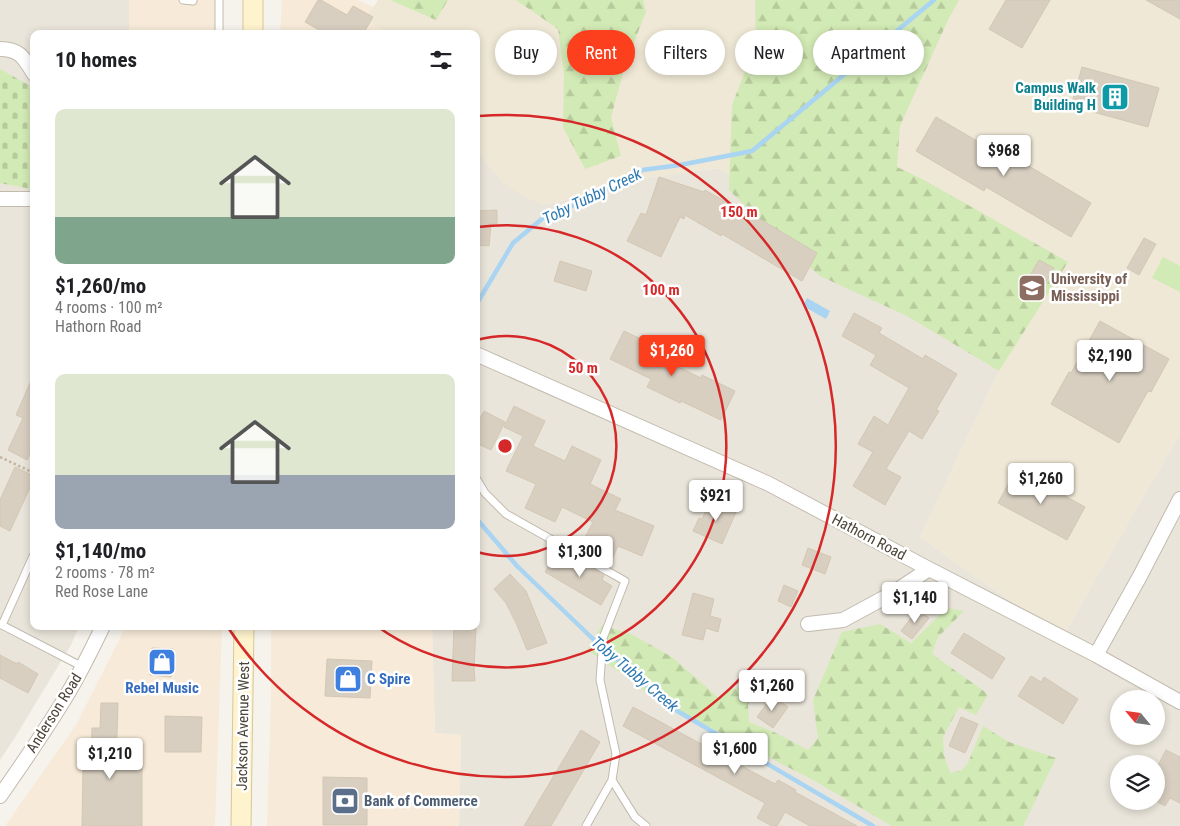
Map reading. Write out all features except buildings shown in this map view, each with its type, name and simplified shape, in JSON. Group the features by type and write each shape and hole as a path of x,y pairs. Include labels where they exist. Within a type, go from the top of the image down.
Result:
{"main road":[{"path":"253,30 254,0"},
{"name":"Jackson Avenue West","path":"241,826 244,630"}],"street":[{"path":"0,49 9,49 19,53 25,58 30,67"},
{"path":"0,199 30,199"},
{"name":"Hathorn Road","path":"480,356 769,484 1096,655 1180,702"},
{"path":"1096,655 1140,576 1180,498"},
{"path":"808,624 843,620 893,593 929,569"},
{"name":"Anderson Road","path":"0,796 56,712 83,667 101,630"}],"lane":[{"path":"183,0 193,1"},
{"path":"217,1 218,30"},
{"path":"480,485 485,493 506,514 625,581 603,638 600,680 616,754 612,780 586,826"},
{"path":"30,563 1,625 83,667"},
{"path":"612,780 635,816 646,826"}],"path":[{"path":"0,457 30,471"}],"shaded area":[{"path":"0,0 129,0 129,30 30,30 30,630 77,630 71,645 0,760"},
{"path":"129,0 222,0 222,30 129,30"},
{"path":"282,0 357,0 374,7 366,21 383,30 280,30"},
{"name":"University of Mississippi","path":"378,0 1180,0 1180,433 1062,637 920,537 999,371 718,168 638,179 609,190 544,205 529,199 503,183 480,153 480,30 382,30 365,21"},
{"path":"480,153 484,160 544,205 609,190 638,179 718,168 999,371 920,537 1062,637 1180,433 1180,826 459,826 461,735 435,733 432,630 480,630"},
{"path":"124,630 222,630 215,826 5,826 76,725"},
{"path":"271,630 432,630 435,733 461,735 459,826 267,826"}],"green space":[{"path":"390,0 448,0 436,20"},
{"path":"516,0 643,0 646,12 635,40 635,30 567,30 567,75 622,75 611,117 621,156 585,169 563,127 564,75 558,29"},
{"path":"755,0 959,0 924,73 924,30 813,30 813,75 923,75 900,126 897,167 924,180 1068,262 999,371 907,316 820,276 729,190 732,105 744,75 803,75 803,30 756,30"},
{"path":"0,69 30,86 30,189 0,183"},
{"path":"1163,257 1180,266 1180,292 1152,278"},
{"path":"947,608 964,611 938,637 932,654 988,694 976,715 959,707 943,737 944,755 950,773 962,770 968,763 983,726 1009,742 1056,758 1023,826 892,826 813,780 655,699 587,650 602,625 633,635 672,657 720,699 730,690 755,682 748,705 749,722 776,733 808,750 818,738 813,700 842,632 880,624 911,643"}],"water":[{"path":"807,298 830,311 826,319 803,306"}],"waterway":[{"name":"Toby Tubby Creek","path":"480,298 513,243 543,218 586,200 642,170 680,165 752,151 934,0"},
{"name":"Toby Tubby Creek","path":"480,523 517,566 591,637 674,709 873,826"}],"place":[{"name":"Campus Walk Building H","path":"1115,97"},
{"name":"University of Mississippi","path":"1032,288"},
{"name":"Rebel Music","path":"162,662"},
{"name":"C Spire","path":"348,679"},
{"name":"Bank of Commerce","path":"345,801"}]}
